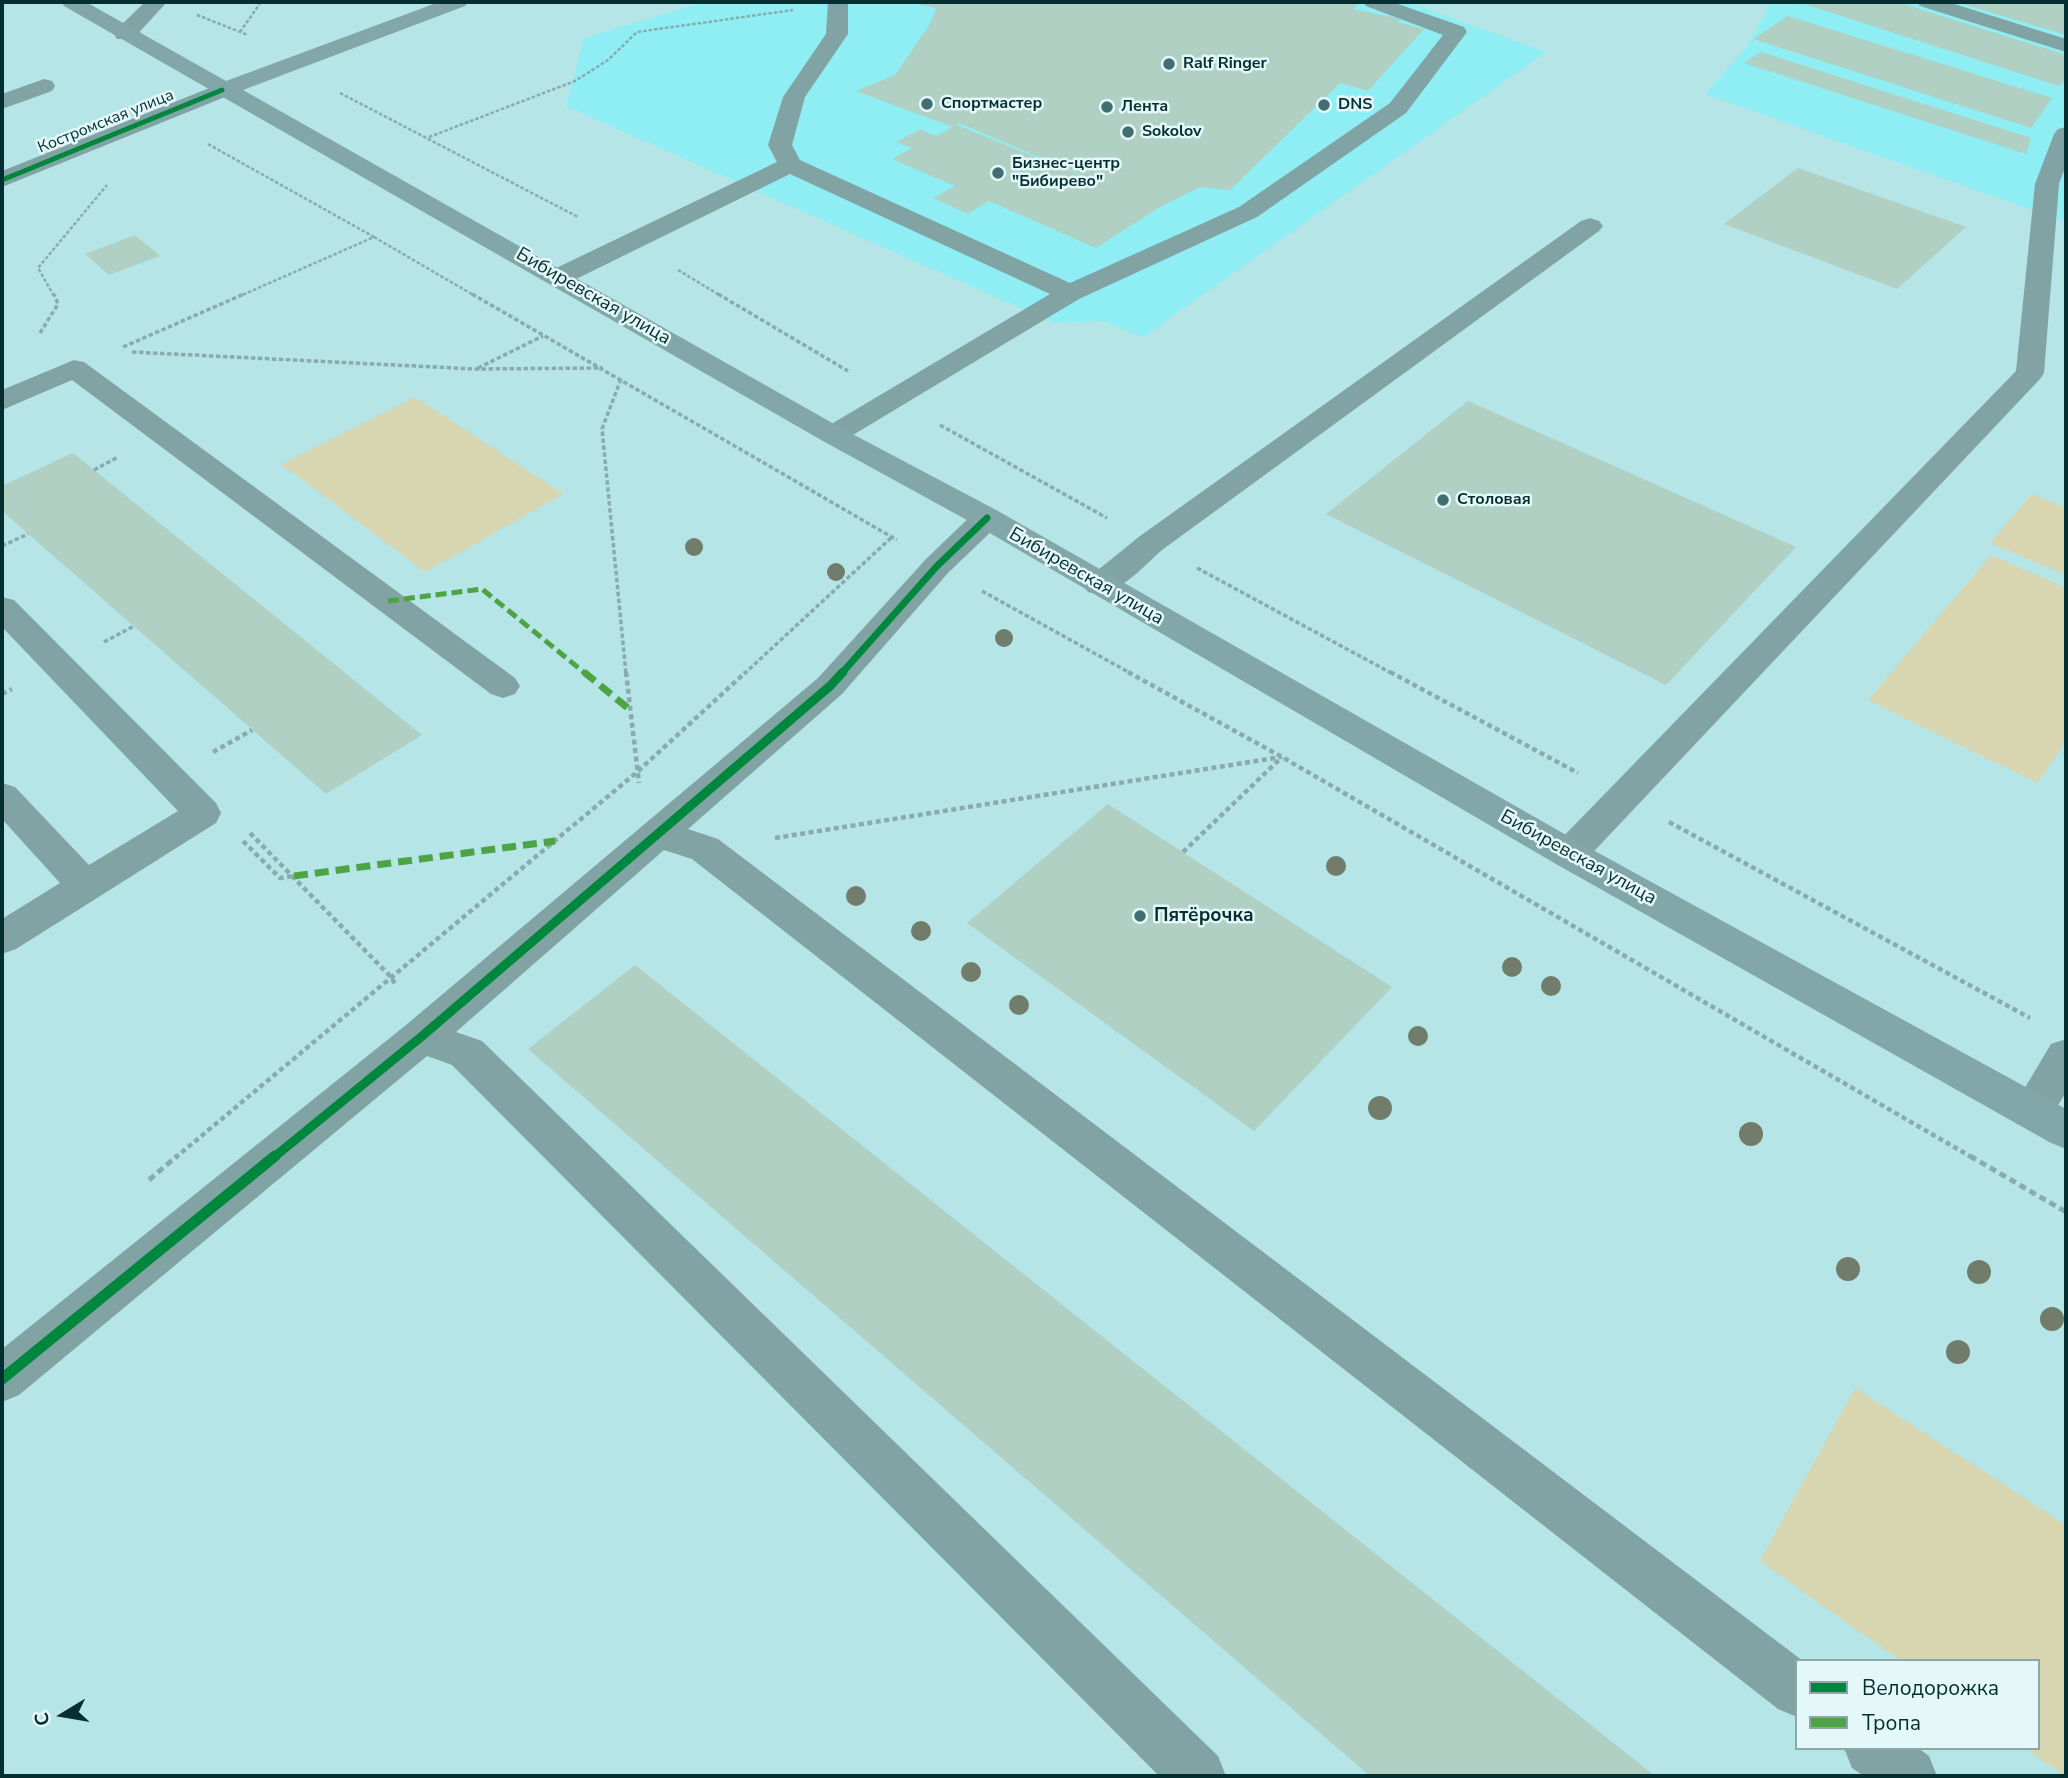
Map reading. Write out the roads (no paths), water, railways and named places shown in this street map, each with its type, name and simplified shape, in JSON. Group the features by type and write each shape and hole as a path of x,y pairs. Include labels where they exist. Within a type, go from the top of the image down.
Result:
{"main road":[{"name":"Бибиревская улица","path":"71,2 833,435 986,518 1569,853 2049,1120"},
{"name":"Костромская улица","path":"222,90 458,2"}],"street":[{"path":"125,34 157,2"},
{"path":"833,435 894,399 973,364 1070,293 1248,212 1398,108 1456,32 1374,2"},
{"path":"1927,2 2066,46"},
{"path":"838,3 837,34 793,97 780,145 790,165 1070,293"},
{"path":"2,88 35,82 2,102"},
{"name":"Костромская улица","path":"2,180 222,90"},
{"path":"1569,853 2030,373 2047,184 2065,142"},
{"path":"2,151 29,168"},
{"path":"559,277 790,165"},
{"path":"1099,585 1152,543 1590,226"},
{"path":"2,401 74,368 503,686"},
{"path":"2,1379 421,1037 830,686 937,566 986,518"},
{"path":"2,608 203,813 2,938"},
{"path":"2,796 86,887"},
{"path":"658,833 705,849 1795,1688"},
{"path":"421,1037 467,1053 1198,1776"},
{"path":"2049,1120 2054,1040"},
{"path":"1875,1750 1909,1776"}],"place":[{"name":"Ralf Ringer","path":"1169,64"},
{"name":"Спортмастер","path":"927,104"},
{"name":"DNS","path":"1324,105"},
{"name":"Лента","path":"1107,107"},
{"name":"Sokolov","path":"1128,132"},
{"name":"Бизнес-центр \"Бибирево\"","path":"998,173"},
{"name":"Столовая","path":"1443,500"},
{"name":"Пятёрочка","path":"1140,916"}]}
